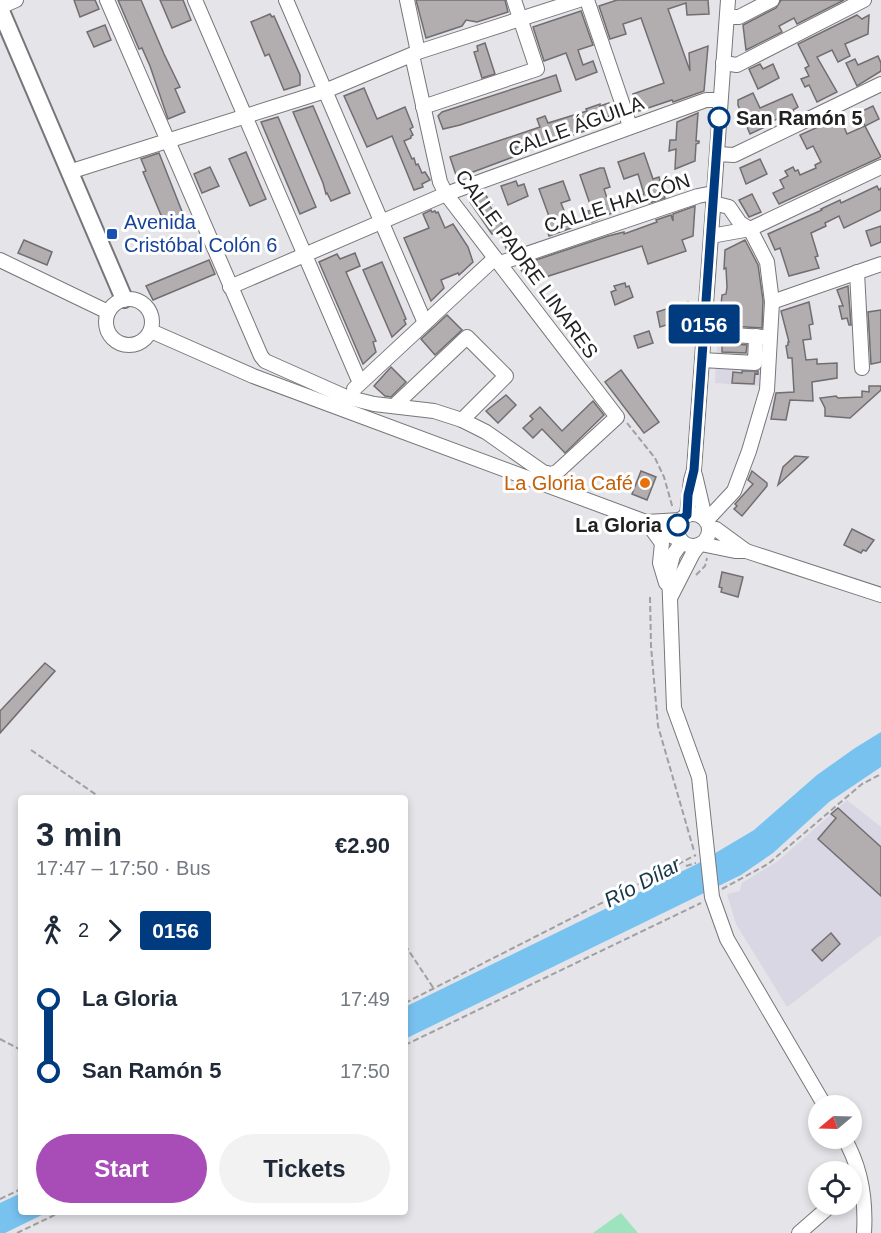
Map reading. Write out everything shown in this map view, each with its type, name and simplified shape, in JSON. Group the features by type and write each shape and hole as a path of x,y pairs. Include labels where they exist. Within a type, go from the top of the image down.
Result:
{"main road":[{"path":"0,8 124,299"}],"street":[{"path":"0,8 16,0"},
{"path":"107,0 230,286 265,361 346,397 374,404 434,411 462,420 486,432 543,472 551,474 557,472 617,417"},
{"path":"195,0 360,383"},
{"path":"286,0 425,323"},
{"name":"CALLE PADRE LINARES","path":"407,0 423,106 440,182 446,194 617,417"},
{"path":"423,106 537,69 514,0"},
{"path":"69,172 325,91 415,53 579,0"},
{"path":"587,0 630,126"},
{"path":"727,17 739,17 772,0"},
{"path":"723,63 737,65 864,0"},
{"path":"682,541 677,531 684,517 694,470 727,1"},
{"path":"717,153 734,155 881,84"},
{"name":"CALLE ÁGUILA","path":"230,286 446,194 630,126 706,100 720,100"},
{"path":"711,236 750,229 881,167"},
{"name":"CALLE HALCÓN","path":"497,260 698,196 713,198"},
{"path":"702,360 755,363 772,302 767,262 750,229 740,223 729,207 713,198"},
{"path":"0,260 108,312"},
{"path":"346,397 497,260"},
{"path":"772,302 881,264"},
{"path":"857,272 862,368"},
{"path":"131,298 145,304 152,317 151,331 147,338 134,345 120,344 109,333 106,326 108,312 112,306 124,299 131,298"},
{"path":"151,331 253,375 646,522 653,528 693,546 746,551 881,595"},
{"path":"703,333 763,337"},
{"path":"394,406 467,337 506,376 462,420"},
{"path":"706,522 734,491 749,451 767,390 763,337"},
{"path":"670,598 693,553 703,547 708,535 694,470"},
{"path":"646,522 695,514 746,551"},
{"path":"646,522 662,543 660,563 670,598"},
{"path":"682,541 673,555 669,571 674,708 699,777 700,856 727,939 819,1095"},
{"path":"849,1149 859,1174 863,1196 864,1233"},
{"path":"798,1233 819,1215"}],"path":[{"path":"617,417 624,419 655,458 664,477 672,508 684,517"},
{"path":"696,574 705,567 703,547"},
{"path":"650,597 651,646 658,726 700,856"},
{"path":"31,750 97,795"},
{"path":"408,1044 713,896 768,864 862,784 881,774"},
{"path":"686,866 696,862 700,856"},
{"path":"696,862 700,856"},
{"path":"408,1002 700,856"},
{"path":"408,950 434,989"},
{"path":"0,1039 18,1048"},
{"path":"0,1199 18,1190"},
{"path":"17,1233 55,1215"}],"shaded area":[{"path":"719,313 764,315 760,386 715,383"},
{"path":"847,800 881,827 881,935 787,1007 736,924 727,894 740,891 742,883 778,861"}],"green space":[{"path":"621,1213 638,1233 593,1233"}],"water":[{"path":"881,732 881,767 829,802 773,853 741,875 408,1038 408,1006 697,864 754,830 817,775"},
{"path":"18,1194 18,1215 42,1215 5,1233 0,1233 0,1203"}],"building":[{"path":"74,0 95,0 99,9 80,17"},
{"path":"118,0 141,0 180,87 175,89 185,112 168,119 150,66 142,48 139,49"},
{"path":"160,0 183,0 191,20 172,28"},
{"path":"416,0 505,0 508,12 477,22 466,20 462,26 426,38"},
{"path":"617,0 708,0 709,14 687,15 686,3 668,9 690,71 689,53 708,46 704,91 639,111 633,94 664,83 641,18 623,24 626,34 610,39 599,6"},
{"path":"781,0 844,0 797,24 794,18 779,26 782,32 746,50 743,25 776,8"},
{"path":"581,11 593,45 578,50 583,65 593,61 597,72 576,80 566,53 544,61 533,27"},
{"path":"270,14 274,16 300,75 300,85 284,90 269,54 265,56 251,22"},
{"path":"857,15 862,19 869,15 868,34 845,44 850,56 838,62 832,50 817,57 837,92 817,102 809,85 805,87 801,79 809,76 805,68 809,66 798,44"},
{"path":"105,25 111,40 94,47 87,32"},
{"path":"485,43 495,74 482,78 474,52 478,51 477,46"},
{"path":"878,56 881,71 857,86 846,63 855,59 858,65"},
{"path":"760,64 763,69 773,64 779,78 758,89 749,69"},
{"path":"556,75 561,91 443,129 438,116 442,112"},
{"path":"364,88 377,119 405,107 413,127 410,129 413,135 404,141 416,165 418,164 422,173 425,172 430,180 422,184 423,187 414,190 392,136 367,147 344,96"},
{"path":"753,93 760,108 792,94 798,107 793,110 794,113 761,125 763,128 750,134 738,100"},
{"path":"609,103 614,115 587,122 590,129 534,149 532,142 515,148 516,150 511,152 513,157 457,178 450,157 540,127 537,119 545,116 548,123 587,111 586,109 600,104 600,106"},
{"path":"313,106 350,193 331,201 326,194 293,112"},
{"path":"873,106 879,119 865,126 858,113"},
{"path":"698,113 696,141 699,143 696,144 695,161 675,169 676,149 669,151 670,140 676,140 677,122"},
{"path":"278,117 316,207 300,214 261,122"},
{"path":"840,117 847,134 865,126 881,157 779,204 773,193 784,188 780,180 788,176 785,171 793,167 800,175 816,168 815,165 821,162 813,146 807,149 800,135"},
{"path":"246,152 266,199 250,206 229,159"},
{"path":"159,153 183,214 181,214 183,220 166,227 143,172 146,171 141,159"},
{"path":"644,153 653,179 659,177 665,198 649,203 648,201 643,203 641,195 644,194 638,174 624,179 618,162"},
{"path":"760,159 767,174 746,184 740,168"},
{"path":"210,167 219,186 202,193 194,174"},
{"path":"604,168 610,187 604,189 612,213 592,222 588,211 592,210 580,175"},
{"path":"516,181 518,186 524,184 528,196 508,205 501,186"},
{"path":"563,181 570,200 561,203 571,228 549,236 544,221 550,219 539,189"},
{"path":"877,186 879,190 881,188 881,210 844,228 839,216 825,223 826,226 811,233 819,268 789,276 780,248 775,250 768,234 840,200 841,203"},
{"path":"484,193 492,204 489,205 518,247 507,251 500,231 492,234 470,202"},
{"path":"752,194 761,212 749,217 739,200"},
{"path":"695,206 693,236 682,240 686,251 648,264 642,246 530,282 521,270 528,268 527,263 608,236 624,232 624,234 671,215 673,221 673,214"},
{"path":"431,210 438,212 445,228 453,224 468,247 473,262 459,275 458,273 441,280 444,288 431,301 404,238 429,228 423,214"},
{"path":"881,226 881,242 871,246 866,231"},
{"path":"24,240 52,252 47,265 18,253"},
{"path":"745,240 758,265 763,300 762,328 731,326 732,315 720,315 722,295 726,294 727,287 726,268 724,269 725,250"},
{"path":"355,253 360,266 346,272 376,341 373,342 376,352 363,364 319,262 337,254 340,259"},
{"path":"209,260 215,274 153,300 146,286"},
{"path":"382,262 406,319 404,320 406,324 392,337 363,270"},
{"path":"625,283 626,287 629,286 633,297 615,305 611,292 616,290 614,286"},
{"path":"848,286 851,325 847,318 842,319 839,306 843,306 837,290"},
{"path":"688,302 687,318 660,327 657,312"},
{"path":"809,302 813,324 809,325 811,339 803,340 806,360 817,359 817,364 837,363 837,378 812,382 813,401 790,400 786,420 771,419 776,393 794,392 792,358 788,358 786,346 789,342 781,311"},
{"path":"881,310 881,362 871,364 868,312"},
{"path":"447,315 462,330 435,355 421,339"},
{"path":"649,331 653,343 638,348 634,336"},
{"path":"722,343 747,345 746,353 722,352"},
{"path":"391,367 406,382 391,397 385,396 374,386"},
{"path":"621,370 659,422 644,433 605,382"},
{"path":"742,371 758,371 758,374 755,373 754,384 732,383 733,372 742,373"},
{"path":"869,386 881,386 881,390 850,418 825,416 825,408 820,398 862,397 862,391 869,392"},
{"path":"506,395 516,405 498,423 486,411"},
{"path":"593,401 604,415 565,453 542,429 533,438 523,428 533,419 530,416 540,407 562,431"},
{"path":"795,456 808,457 778,485 783,467"},
{"name":"La Gloria Café","path":"641,471 656,477 647,500 632,494"},
{"path":"752,471 767,483 767,486 742,516 734,509 737,506 735,504 753,484 748,480"},
{"path":"852,529 874,540 866,551 863,550 861,553 844,545"},
{"path":"722,572 743,577 738,597 721,592 722,588 719,587"},
{"path":"45,663 55,671 0,733 0,711"},
{"path":"838,808 881,847 881,896 818,839 836,818 831,814"},
{"path":"831,933 840,944 822,961 812,950"}],"bus line":[{"name":"0156","path":"678,525 687,515 688,495 694,470 719,118"}],"place":[{"name":"San Ramón 5","path":"719,118"},
{"name":"Avenida Cristóbal Colón 6","path":"112,234"},
{"name":"La Gloria Café","path":"645,483"},
{"name":"La Gloria","path":"678,525"}],"water label":[{"name":"Río Dílar","path":"642,882"}]}
